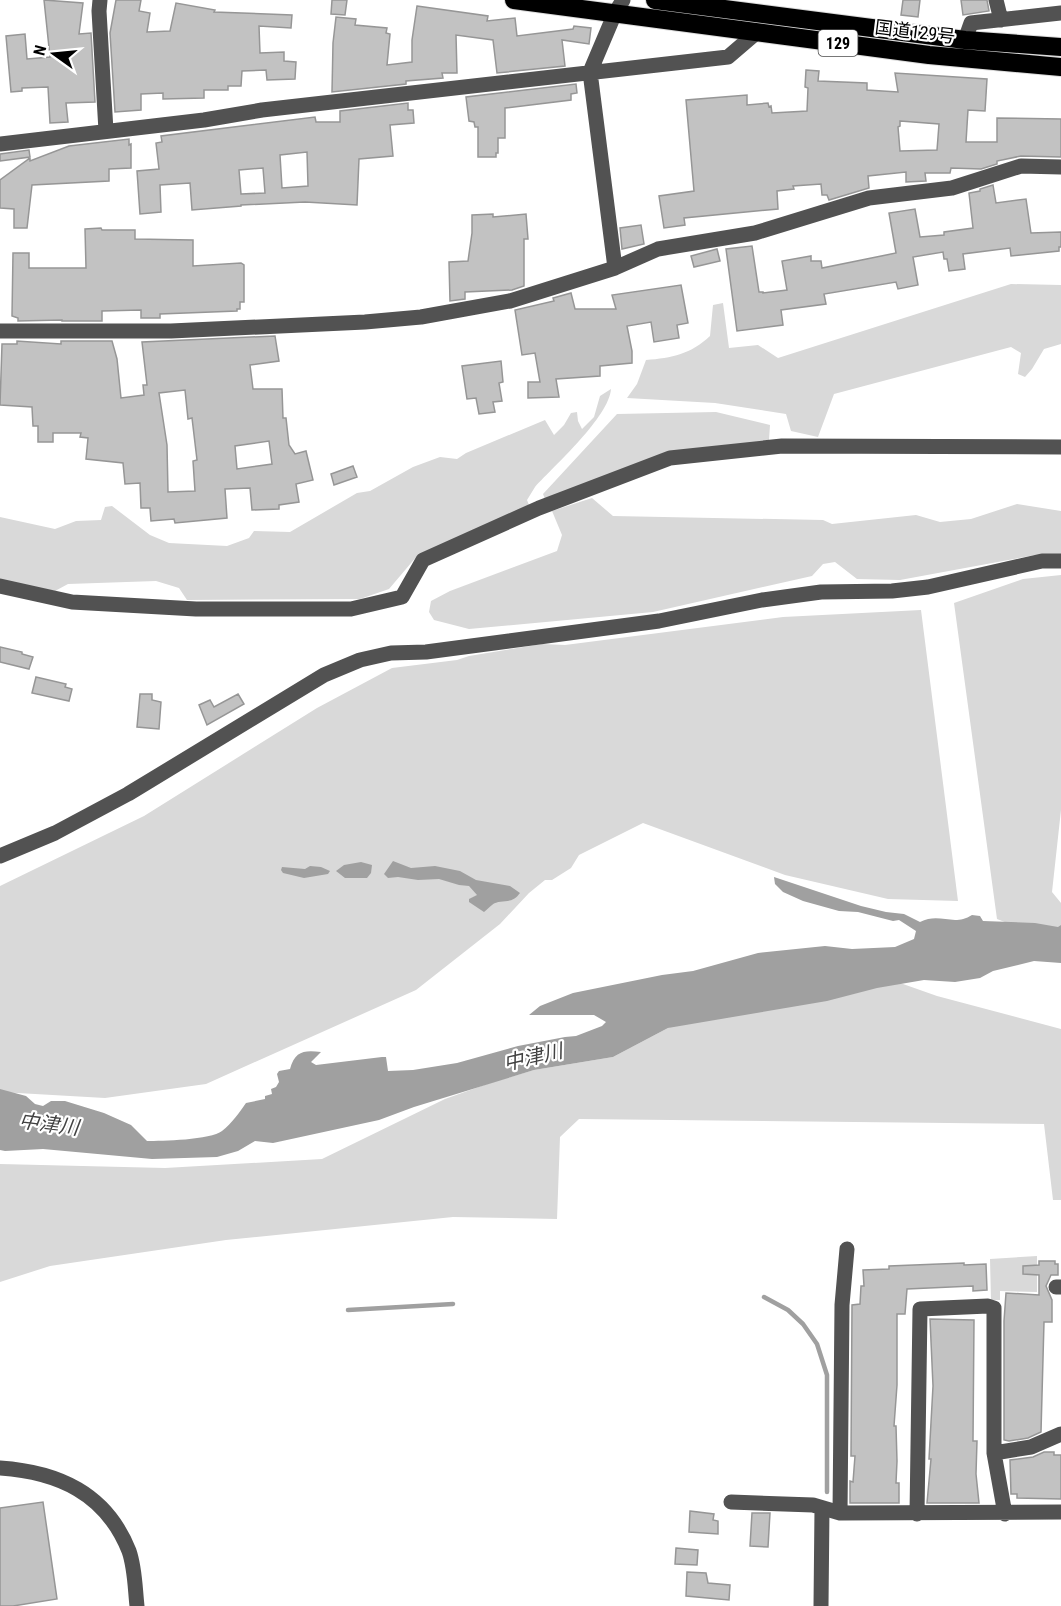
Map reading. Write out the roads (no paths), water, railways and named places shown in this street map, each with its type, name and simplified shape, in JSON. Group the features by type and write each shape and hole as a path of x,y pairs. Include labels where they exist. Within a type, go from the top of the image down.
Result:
{"highway":[{"name":"国道129号","path":"514,0 619,6 756,33 969,60 1061,68"},
{"name":"国道129号","path":"655,0 965,40 1061,47"}],"street":[{"path":"100,0 106,131"},
{"path":"996,0 1000,20"},
{"path":"615,268 590,72 619,6"},
{"path":"965,40 972,23 1061,13"},
{"path":"0,144 728,57 756,33"},
{"path":"0,331 171,331 365,322 421,317 510,301 615,268 658,249 755,233 869,198 952,188 1021,166 1061,167"},
{"path":"0,586 72,602 196,609 351,609 402,597 423,560 539,508 670,458 782,446 1061,447"},
{"path":"0,856 55,833 128,794 324,675 360,660 391,652 426,652 658,621 762,600 821,592 892,591 928,587 1042,561 1061,561"},
{"path":"840,1513 842,1305 847,1249"},
{"path":"917,1514 920,1309 988,1306 994,1308 994,1453 1005,1514"},
{"path":"994,1453 1031,1447 1061,1434"},
{"path":"0,1468 29,1470 51,1476 86,1494 106,1514 119,1532 129,1552 137,1606"},
{"path":"731,1502 813,1505 840,1513 1061,1512"},
{"path":"821,1606 822,1508"}],"water":[{"path":"393,861 411,868 435,866 460,871 476,880 510,886 520,893 509,901 495,903 484,912 469,902 469,899 477,895 469,886 439,879 388,878 384,874"},
{"path":"361,862 372,865 371,873 367,878 345,878 336,871 344,865"},
{"path":"310,866 330,871 328,874 304,878 283,873 281,870 282,867 305,869"},
{"name":"中津川","path":"774,877 861,906 904,914 920,922 934,918 959,920 972,915 980,916 983,921 1035,923 1058,927 1061,925 1061,963 1034,961 993,971 980,978 955,982 924,980 877,988 827,1001 668,1028 613,1057 534,1070 379,1120 273,1143 255,1141 238,1151 217,1157 152,1159 43,1149 0,1150 0,1089 26,1096 35,1104 43,1106 51,1101 65,1101 104,1113 131,1125 147,1141 197,1138 222,1131 246,1103 265,1099 265,1096 272,1094 271,1089 279,1082 277,1074 279,1071 290,1069 295,1058 301,1053 321,1052 311,1062 316,1065 386,1057 388,1071 413,1070 457,1063 518,1046 576,1036 602,1026 606,1022 594,1015 529,1015 540,1006 573,993 693,971 758,953 825,946 852,949 895,947 914,939 916,931 899,920 893,921 858,912 839,911 803,901 783,892 775,884"}],"waterway":[{"path":"764,1297 788,1310 803,1324 817,1344 827,1375 827,1492"},
{"path":"348,1310 453,1304"}]}
